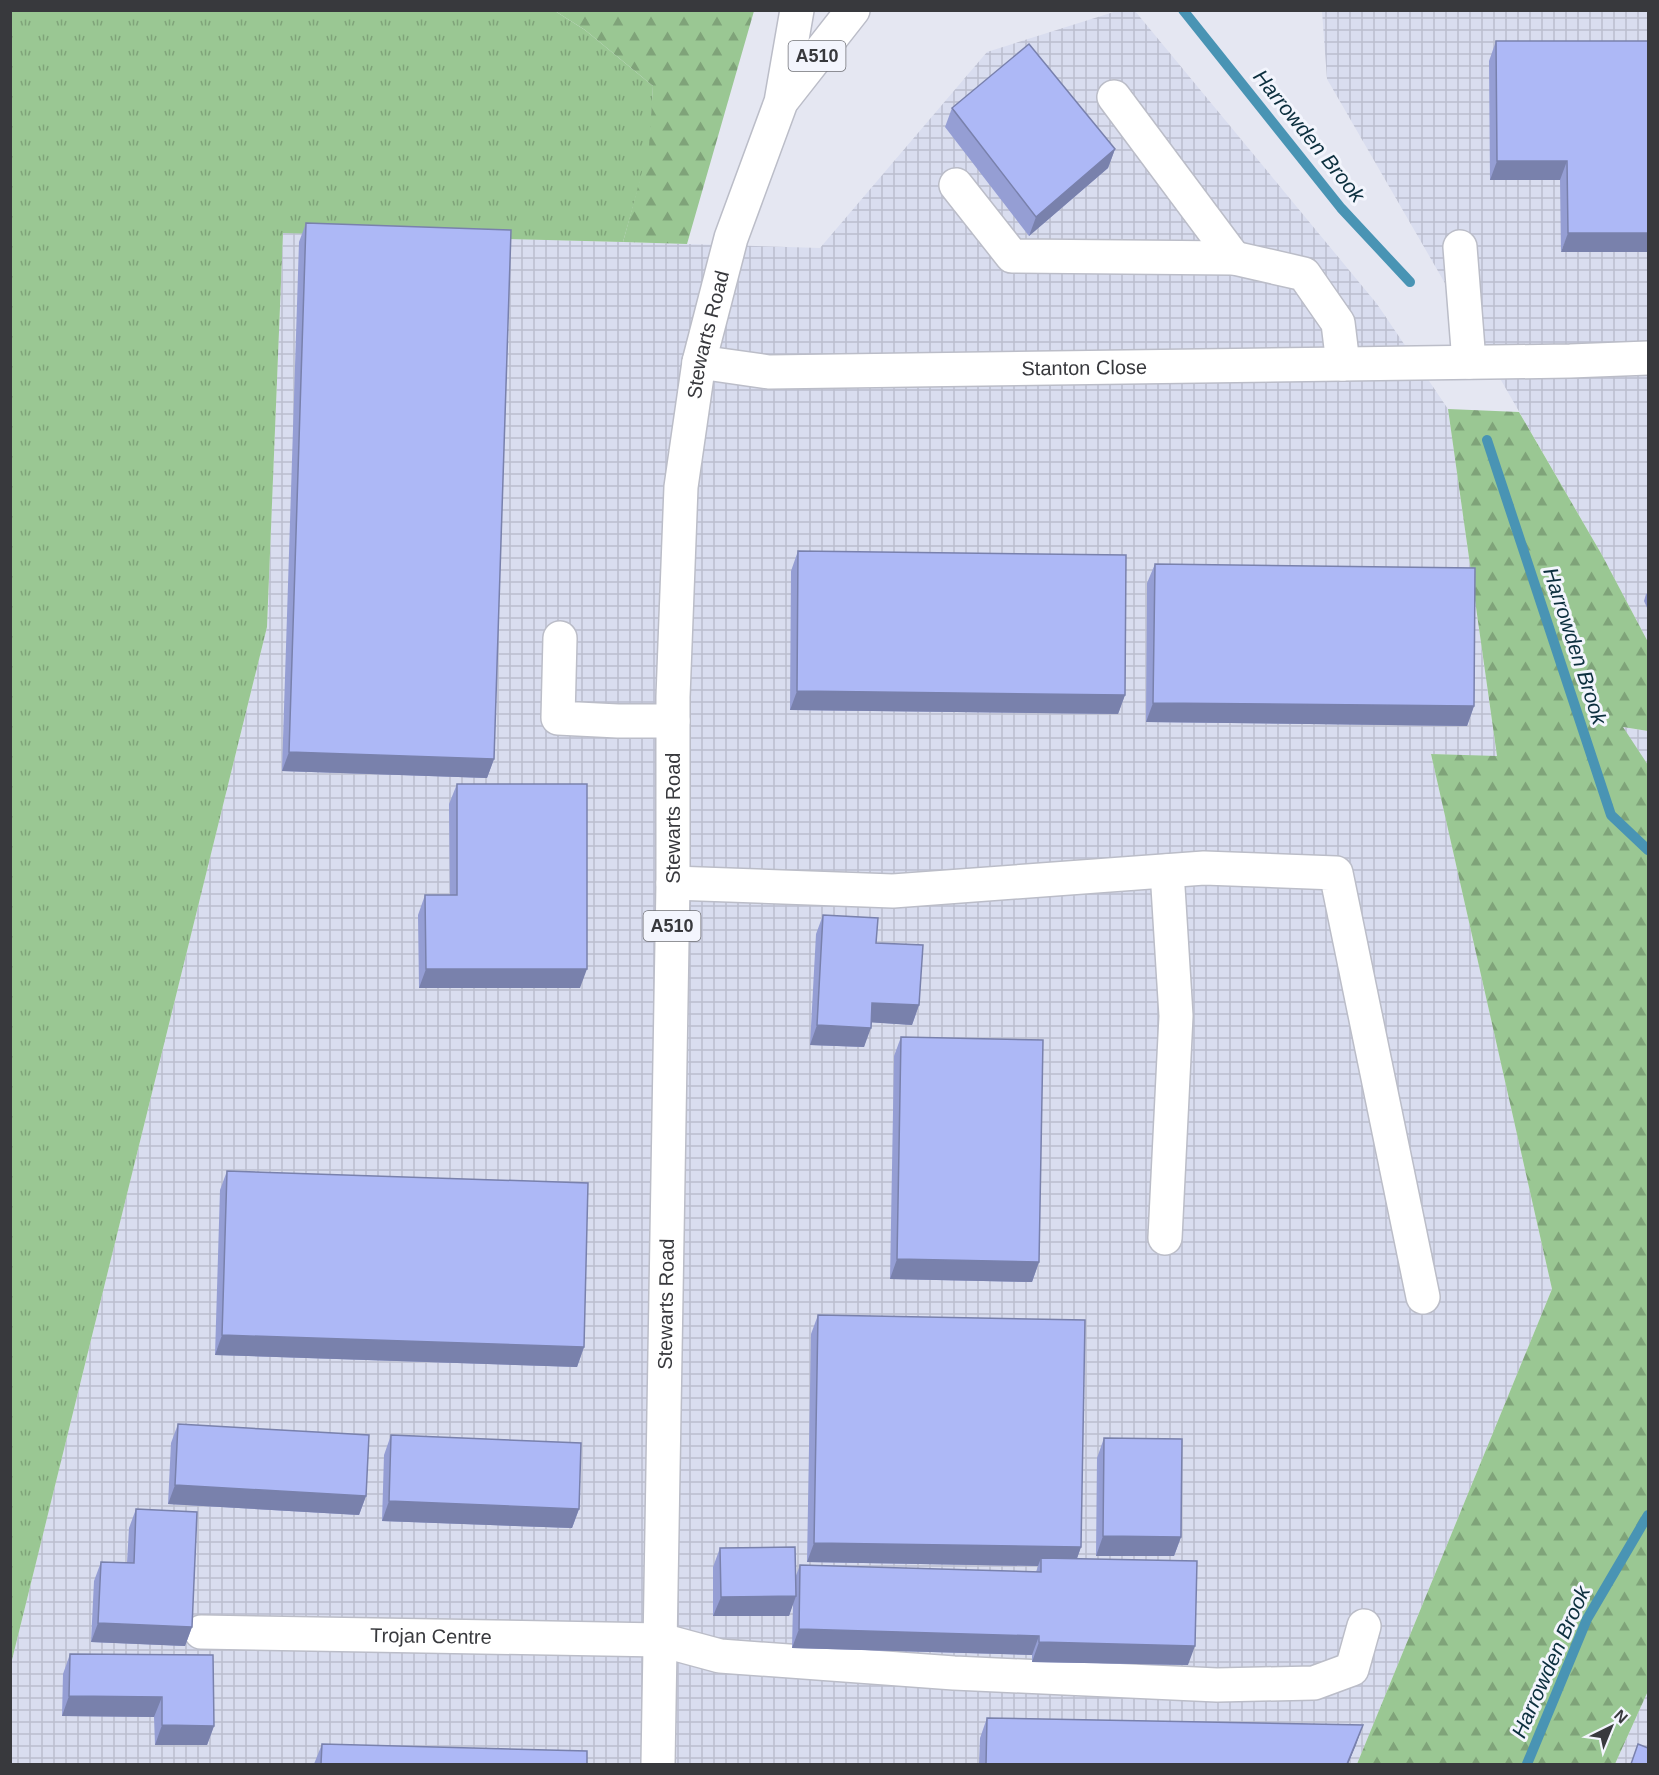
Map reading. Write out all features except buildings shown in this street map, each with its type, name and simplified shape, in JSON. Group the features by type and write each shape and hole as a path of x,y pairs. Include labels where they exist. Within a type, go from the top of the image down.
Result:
{"main road":[{"name":"Stewarts Road","path":"658,1764 673,883 673,721 681,487 699,362 731,238 781,102 797,10"},
{"name":"Stewarts Road","path":"781,102 854,10"},
{"path":"1114,97 1234,258"},
{"path":"956,185 1012,256 1234,258 1304,274 1338,323 1343,364"},
{"path":"1460,248 1470,362"},
{"name":"Stanton Close","path":"699,362 769,372 1569,362 1648,358"},
{"path":"560,638 558,718 673,721"},
{"path":"673,883 892,891 1204,868 1336,873 1423,1297"},
{"path":"1165,1238 1176,1016 1167,871"},
{"name":"Trojan Centre","path":"201,1632 661,1640 720,1656 954,1673 1217,1685 1314,1683 1352,1670 1364,1626"}],"shaded area":[{"path":"1117,11 1135,11 1377,304 1448,409 1497,757 1431,754 1552,1289 1357,1764 11,1764 11,1664 267,627 283,232 820,248 987,52"},
{"path":"1322,11 1648,11 1648,642 1602,555 1327,79"},
{"path":"1622,727 1648,731 1648,765"},
{"path":"1648,1691 1648,1764 1615,1764"}],"green space":[{"path":"11,11 555,11 585,30 653,86 650,146 623,242 283,233 267,627 11,1664"},
{"path":"555,11 754,11 687,244 623,242 649,146 653,86 585,30"},
{"path":"1448,409 1519,412 1602,555 1648,642 1648,731 1623,727 1648,765 1648,1691 1615,1764 1357,1764 1552,1289 1431,754 1497,756"}],"waterway":[{"name":"Harrowden Brook","path":"1183,10 1341,208 1410,282"},
{"name":"Harrowden Brook","path":"1487,440 1611,815 1648,850"},
{"name":"Harrowden Brook","path":"1527,1764 1587,1619 1648,1515"}]}
